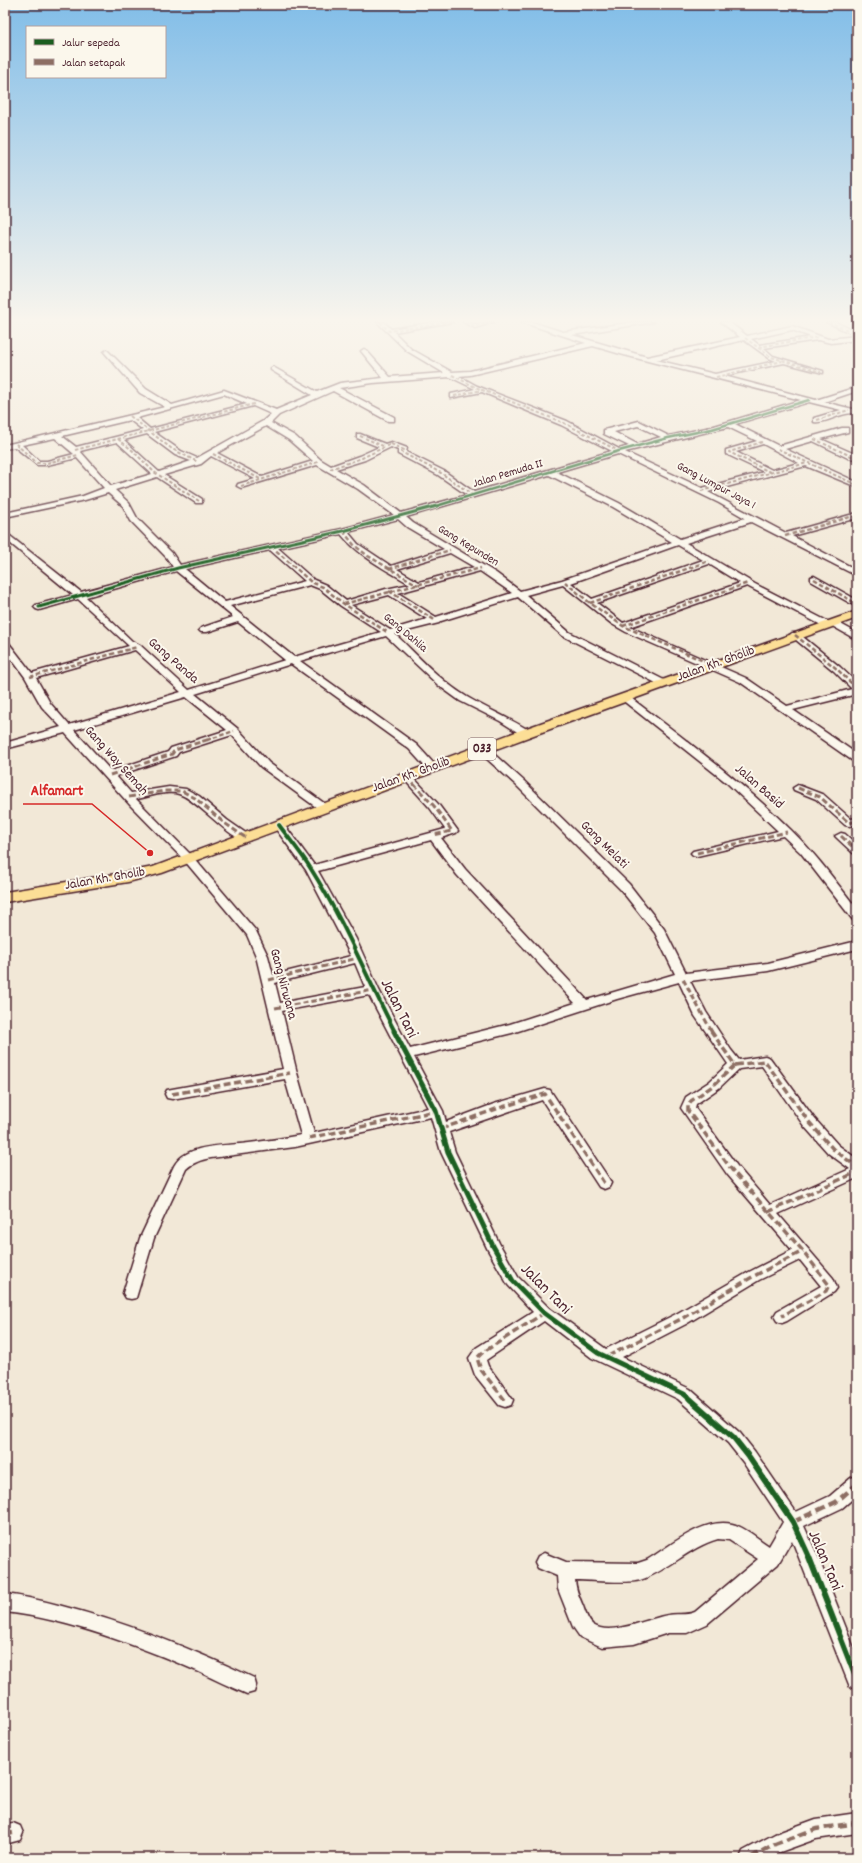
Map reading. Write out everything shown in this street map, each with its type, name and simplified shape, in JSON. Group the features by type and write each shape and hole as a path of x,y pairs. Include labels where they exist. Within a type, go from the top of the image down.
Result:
{"main road":[{"name":"Jalan Kh. Gholib","path":"5,897 128,877 157,870 279,826 526,732 715,666 795,635 832,625 857,614"}],"street":[{"path":"5,447 161,409"},
{"path":"16,444 37,463 77,453 118,439 235,409"},
{"path":"266,409 276,413"},
{"path":"5,515 85,498 109,489 198,462 266,423 276,413 285,409"},
{"path":"372,409 391,419"},
{"name":"Gang Lumpur Jaya 1","path":"529,409 564,423 701,491 857,573"},
{"name":"Jalan Pemuda II","path":"39,606 178,568 343,531 438,506 619,451 783,409"},
{"path":"845,409 857,412"},
{"path":"817,420 849,410"},
{"path":"130,416 178,453 189,456 198,462"},
{"path":"637,447 607,432 638,422 668,438"},
{"name":"Gang Kepunden","path":"266,423 292,438 318,462 361,487 392,509 398,516 410,525 481,568 519,594 566,634 663,683"},
{"path":"729,424 807,464 857,485"},
{"path":"778,449 845,430"},
{"path":"55,434 64,440 109,489 126,505 134,519 169,555 178,568 292,660 413,747 432,768"},
{"path":"360,436 383,446"},
{"path":"118,439 159,475 199,501"},
{"path":"814,439 851,456 857,457"},
{"path":"762,442 729,452 772,473"},
{"path":"330,469 362,458 383,446 391,444 404,450 401,452 441,473 473,495"},
{"path":"213,454 260,479"},
{"path":"241,486 318,462"},
{"path":"701,491 807,464"},
{"path":"550,472 616,505 748,583 857,637"},
{"path":"785,536 857,515"},
{"path":"5,746 128,712 243,677 292,660 387,632 436,620 519,594 565,582 630,558 752,519"},
{"path":"343,531 355,546 418,586"},
{"name":"Gang Panda","path":"5,535 80,596 129,643 137,647 187,693 234,731 265,765 324,808"},
{"name":"Gang Dahlia","path":"271,546 311,582 323,587 344,604 387,632 441,683 463,699 504,719 526,732"},
{"path":"389,569 450,550"},
{"path":"590,603 709,561"},
{"path":"344,604 389,591 443,580 481,568"},
{"path":"814,579 857,604"},
{"path":"222,605 311,582"},
{"path":"565,582 590,603 623,626 715,666 743,680 857,760"},
{"path":"623,626 748,583"},
{"path":"389,591 436,620"},
{"path":"204,630 240,618"},
{"path":"785,709 857,690 837,669 795,635"},
{"name":"Gang Way Semah","path":"5,644 30,678 46,705 188,858"},
{"path":"30,678 137,647"},
{"name":"Jalan Basid","path":"624,697 731,781 787,832 805,851 857,917"},
{"path":"110,775 172,754 175,750 234,731"},
{"name":"Gang Melati","path":"482,749 531,793 625,887 660,932 700,1014 735,1065"},
{"path":"312,869 373,854 452,831 434,806 407,777"},
{"path":"798,788 820,797 849,823 857,821"},
{"path":"130,797 175,790 184,792 197,799 223,822 246,838"},
{"name":"Jalan Tani","path":"279,826 312,869 350,939 373,990 436,1111 448,1152 493,1246 514,1281 544,1313 598,1353 608,1356 684,1394 734,1438 749,1457 793,1522 809,1557 857,1680"},
{"path":"697,853 787,832"},
{"path":"433,836 460,872 585,1006"},
{"path":"841,836 857,850"},
{"name":"Gang Nirwana","path":"188,858 252,934 262,956 269,980 290,1073 309,1138"},
{"path":"407,1054 512,1028 672,979 683,979 768,967 857,945"},
{"path":"269,980 358,958"},
{"path":"275,1008 373,990"},
{"path":"782,1316 826,1291 829,1288 828,1282 732,1170 688,1108 691,1101 714,1085 735,1065 765,1061 809,1122 833,1148 857,1167"},
{"path":"172,1094 290,1073"},
{"path":"441,1129 499,1108 545,1094 604,1183"},
{"path":"131,1293 147,1238 166,1195 184,1161 190,1157 201,1154 253,1148 309,1138 436,1111"},
{"path":"768,1212 857,1172"},
{"path":"608,1356 681,1319 754,1276 803,1251"},
{"path":"505,1400 481,1370 477,1358 544,1313"},
{"path":"566,1571 567,1589 580,1621 586,1631 602,1638 634,1635 668,1624 687,1624 701,1618 729,1596 772,1558 793,1522 836,1502 857,1484"},
{"path":"544,1562 566,1571 638,1572 653,1566 703,1535 718,1531 732,1532 772,1558"},
{"path":"5,1603 23,1604 108,1628 195,1660 247,1685"},
{"path":"750,1858 775,1844 816,1829 857,1823"}],"marked path":[{"path":"75,450 235,409"},
{"path":"529,409 564,423 619,451"},
{"path":"817,420 849,410"},
{"path":"130,416 172,449 198,462"},
{"path":"360,436 383,446"},
{"path":"118,439 132,450 154,472 199,501"},
{"path":"814,439 851,456 857,457"},
{"path":"762,442 729,452 772,473"},
{"path":"16,444 37,463 47,463 78,455"},
{"path":"330,469 362,458 391,444 404,450 401,452 441,473 473,495"},
{"path":"778,449 857,485"},
{"path":"213,454 260,479"},
{"path":"241,486 318,462"},
{"path":"701,491 807,463"},
{"path":"785,536 857,515"},
{"path":"343,531 355,546 368,556 418,585"},
{"path":"271,546 311,582 323,587 344,604 387,632"},
{"path":"389,569 450,550"},
{"path":"590,603 709,561"},
{"path":"344,604 481,568"},
{"path":"814,579 857,604"},
{"path":"565,582 590,603 623,626 715,666"},
{"path":"623,626 748,583"},
{"path":"389,591 436,621"},
{"path":"795,635 837,669 857,689"},
{"path":"30,677 137,647"},
{"path":"110,775 172,754 175,750 234,731"},
{"path":"407,777 434,806 452,831 433,835"},
{"path":"798,788 820,797 849,823 857,821"},
{"path":"129,797 164,791 182,791 201,802 223,822 246,838"},
{"path":"697,853 787,832"},
{"path":"841,836 857,851"},
{"path":"269,980 358,958"},
{"path":"683,979 696,1006 735,1065 714,1085 691,1101 688,1105 688,1111 732,1170 803,1251 829,1285 826,1291 782,1316"},
{"path":"275,1008 373,990"},
{"path":"735,1065 765,1061 809,1122 833,1149 857,1167"},
{"path":"172,1094 290,1073"},
{"path":"441,1129 499,1108 545,1094 604,1183"},
{"path":"309,1138 436,1111"},
{"path":"768,1212 857,1172"},
{"path":"608,1356 681,1319 754,1276 803,1251"},
{"path":"505,1400 481,1370 477,1358 482,1353 544,1313"},
{"path":"793,1522 836,1502 857,1484"},
{"path":"750,1858 775,1844 816,1829 857,1823"},
{"path":"5,1834 13,1833"}],"cycle path":[{"path":"39,607 178,568 343,531 438,506 619,451 668,438 712,429 779,409"},
{"path":"279,825 311,869 350,939 373,990 436,1111 448,1152 493,1246 513,1281 544,1313 598,1353 684,1394 734,1438 749,1457 793,1522 809,1557 857,1680"}],"place":[{"name":"Alfamart","path":"150,853"}]}
